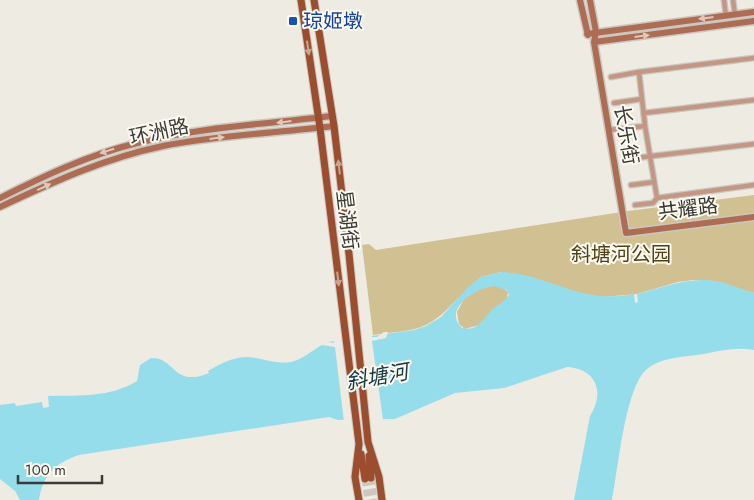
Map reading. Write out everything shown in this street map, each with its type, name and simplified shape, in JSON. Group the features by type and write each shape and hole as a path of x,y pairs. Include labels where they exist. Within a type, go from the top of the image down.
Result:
{"main road":[{"name":"星湖街","path":"301,0 320,128 355,420 368,479 367,420 334,126 314,0"},
{"name":"星湖街","path":"368,442 379,477 382,500"},
{"name":"星湖街","path":"359,444 356,477 359,500"}],"street":[{"path":"580,0 587,34 594,42 754,21"},
{"name":"长乐街","path":"590,0 596,32 594,42 626,233"},
{"path":"724,0 726,16"},
{"path":"733,0 735,15"},
{"path":"587,34 754,12"},
{"path":"611,77 754,58"},
{"path":"639,72 645,126 657,198"},
{"path":"614,103 642,99"},
{"path":"644,113 754,100"},
{"name":"环洲路","path":"0,198 84,159 135,143 185,133 332,116"},
{"name":"环洲路","path":"0,207 87,168 140,152 192,141 334,126"},
{"path":"609,130 645,126"},
{"path":"627,159 754,144"},
{"path":"631,185 654,182"},
{"path":"634,205 653,203 657,198 754,185"},
{"name":"共耀路","path":"626,233 754,217"}],"green space":[{"name":"斜塘河公园","path":"754,195 754,293 718,282 693,280 678,282 637,294 603,297 572,292 501,272 481,277 464,299 480,289 492,286 498,286 508,292 507,299 479,325 465,329 459,324 457,312 463,301 458,298 429,324 411,330 373,335 362,245 369,244 376,250 628,211"}],"water":[{"name":"斜塘河","path":"501,272 519,274 580,292 597,295 634,294 635,303 638,302 637,294 678,283 699,280 721,282 754,293 754,350 733,349 677,357 658,362 647,369 639,379 628,411 612,500 574,500 590,416 595,407 597,391 591,377 585,372 567,367 504,388 455,393 395,419 338,420 329,417 79,455 63,462 51,471 41,491 39,500 20,500 15,491 0,479 0,405 15,403 16,406 42,402 43,408 49,407 48,396 83,395 116,390 137,381 140,365 151,358 165,362 181,375 197,377 209,373 208,371 219,365 237,358 250,357 277,362 291,362 328,342 414,330 426,326 441,317 468,287 481,277","holes":["493,286 507,290 509,295 507,298 479,324 472,328 462,328 457,321 456,314 459,307 470,295"]}],"pier":[{"path":"384,332 388,332 386,338 372,341 383,420 344,422 335,347 322,345 324,341 334,343 334,338 371,333 372,337 377,337"}],"tunnel":[{"path":"371,478 374,500"},
{"path":"365,479 368,500"}],"place":[{"name":"琼姬墩","path":"293,21"}]}
